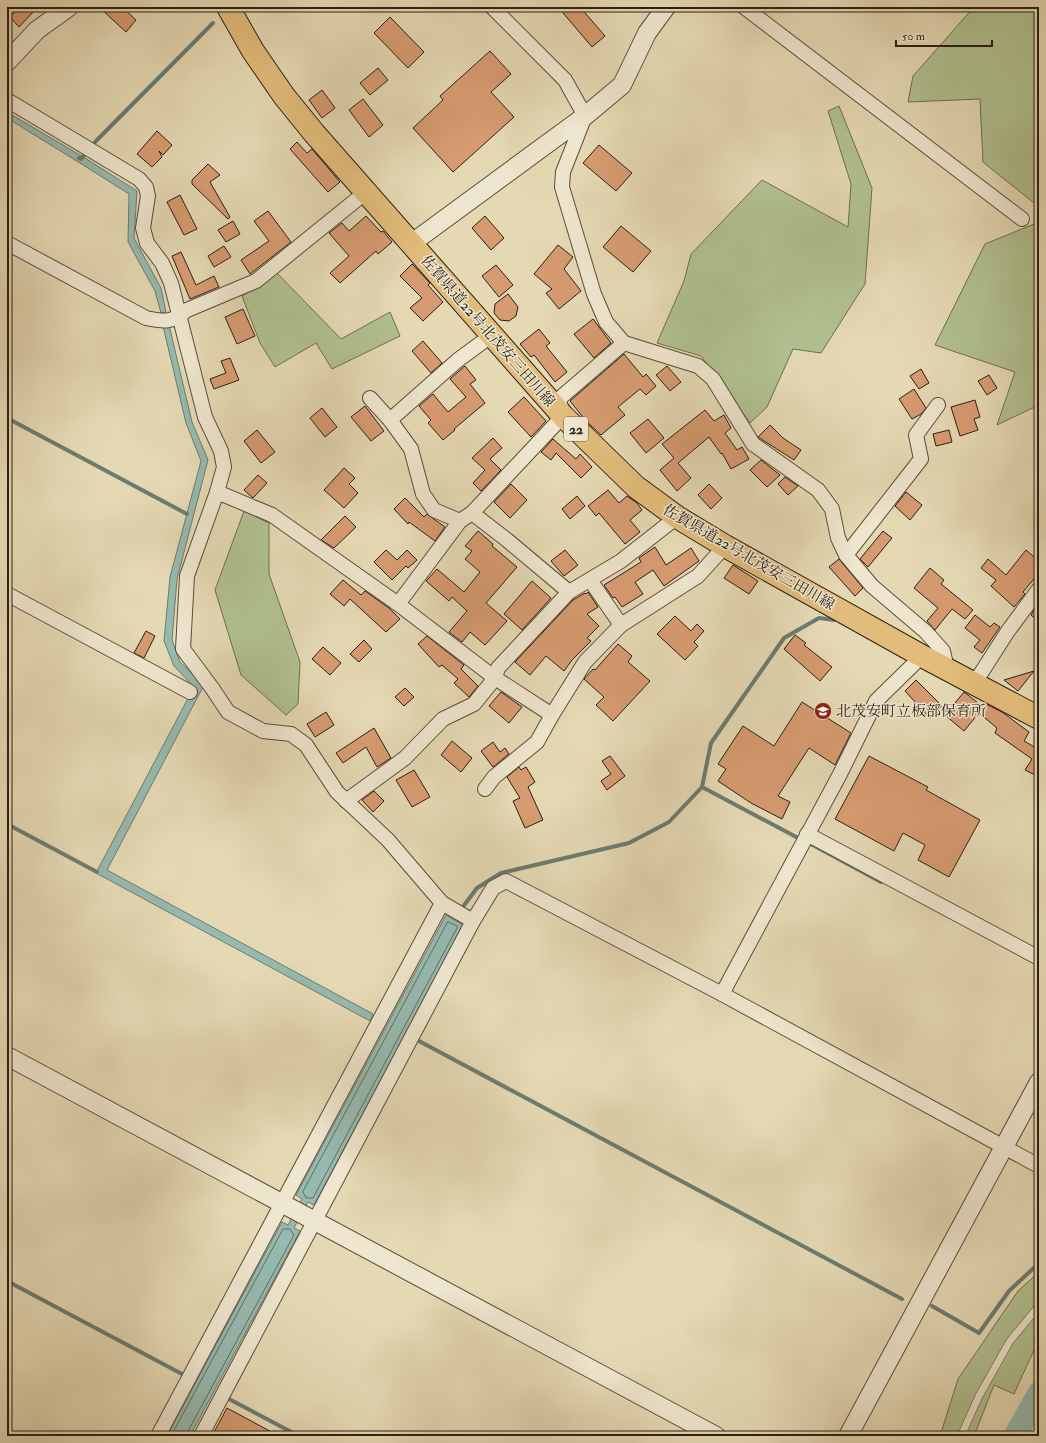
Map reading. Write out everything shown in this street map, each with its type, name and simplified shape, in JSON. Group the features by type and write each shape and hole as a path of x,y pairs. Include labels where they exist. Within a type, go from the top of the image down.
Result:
{"main road":[{"name":"佐賀県道22号北茂安三田川線","path":"228,7 253,51 284,96 314,133 563,416 636,487 677,517 725,546 922,656 1039,718"}],"street":[{"path":"7,62 37,30 69,7"},
{"path":"492,7 565,80 584,116 563,172 562,187 594,294 606,322 624,343 698,366 713,379 753,444 818,490 832,509 838,538 846,555 872,586 926,632 943,651 947,669"},
{"path":"412,243 584,116 622,85 648,33 666,7"},
{"path":"744,7 1022,219"},
{"path":"7,100 139,179 146,187 148,196 143,228 147,243 162,263 171,283 170,319 205,417 221,451 224,467 217,492 187,576 183,650 228,712 263,731 291,734 306,746 337,792 388,840 442,902 473,921"},
{"path":"7,243 146,318 170,319 187,310 256,282 366,192"},
{"path":"390,420 458,360 492,335"},
{"path":"398,604 460,522 472,513 563,416 559,399 624,343"},
{"path":"370,398 390,420 411,449 423,494 434,510 460,522"},
{"path":"846,555 921,460 916,435 938,405"},
{"path":"217,492 272,515 398,604 495,678 552,715"},
{"path":"472,513 508,540 569,592"},
{"path":"346,800 405,758 443,719 474,704 495,678 498,668 569,592 621,561 677,517"},
{"path":"485,789 494,778 537,742 585,662 621,625 698,576 725,546"},
{"path":"590,580 621,625"},
{"path":"974,684 1008,631 1039,589"},
{"path":"7,594 190,692"},
{"path":"722,994 840,774 876,701 922,656"},
{"path":"807,834 1039,958"},
{"path":"158,1436 299,1212 493,888 506,881 722,994 1039,1166"},
{"path":"201,1436 299,1212 442,902"},
{"path":"7,1056 716,1436"},
{"path":"848,1436 1039,1082"}],"lane":[{"path":"961,1436 979,1396 1010,1341 1039,1306"}],"green space":[{"path":"974,7 1039,7 1039,207 983,162 980,99 908,102 913,76"},
{"path":"839,106 872,188 865,284 821,353 793,349 767,407 750,423 701,356 657,343 684,281 691,254 762,180 848,227 851,184 828,111"},
{"path":"1039,222 1039,405 997,425 1015,372 935,345 985,244"},
{"path":"277,273 341,339 390,312 400,336 332,369 316,343 275,367 260,343 242,296"},
{"path":"244,511 269,523 269,574 300,662 298,704 286,715 241,675 215,590"},
{"path":"1039,1272 1039,1339 1014,1394 994,1385 974,1436 940,1436 958,1379 1018,1291"}],"water":[{"path":"7,112 137,191 134,238 161,288 166,312 161,313 155,291 128,242 129,194 7,118"},
{"path":"169,325 192,422 208,460 177,579 172,640 180,662 204,685 107,870 373,1014 370,1021 96,873 194,687 174,666 164,641 170,577 201,461 186,423 163,326"},
{"path":"446,915 463,925 314,1205 308,1202 294,1228 300,1231 190,1436 167,1436 282,1222 288,1225 302,1199 296,1195"}],"building":[{"path":"20,7 38,7 19,27 10,17"},
{"path":"99,7 122,7 136,20 126,32"},
{"path":"558,7 580,7 605,36 592,47"},
{"path":"390,17 424,52 408,68 374,33"},
{"path":"490,51 511,74 491,92 514,117 453,172 413,128 443,100 440,96"},
{"path":"378,68 388,80 370,95 360,83"},
{"path":"322,90 335,108 322,118 309,100"},
{"path":"363,99 383,125 369,137 349,110"},
{"path":"157,131 172,145 163,155 159,151 162,157 152,167 137,154"},
{"path":"297,142 307,153 312,149 340,182 328,192 290,149"},
{"path":"599,145 632,173 616,191 583,163"},
{"path":"208,164 220,175 210,182 230,217 228,219 192,184 192,180"},
{"path":"180,195 197,229 184,235 167,202"},
{"path":"268,211 291,242 250,274 241,260 269,241 254,221"},
{"path":"366,216 381,232 383,231 392,242 378,254 376,251 340,283 330,273 349,256 329,233 342,223 349,231"},
{"path":"485,216 504,238 491,250 472,228"},
{"path":"233,221 240,234 226,242 218,230"},
{"path":"621,226 651,251 633,272 603,247"},
{"path":"558,245 573,257 564,269 581,291 559,309 546,293 552,289 534,274"},
{"path":"224,246 231,257 214,267 208,256"},
{"path":"181,252 196,285 214,276 219,287 190,299 172,256"},
{"path":"412,264 430,283 428,285 443,302 423,321 410,308 422,298 400,276"},
{"path":"496,265 513,285 499,297 482,276"},
{"path":"508,294 518,307 516,316 509,321 500,320 494,313 495,304"},
{"path":"243,309 255,336 237,344 225,317"},
{"path":"593,319 611,343 594,358 574,334"},
{"path":"539,329 550,343 546,346 567,372 555,382 534,355 531,357 520,344"},
{"path":"423,341 442,363 431,373 412,351"},
{"path":"624,354 643,377 646,374 656,386 646,395 640,389 618,407 625,415 601,435 586,421 570,401"},
{"path":"230,358 239,380 214,389 210,379 226,373 221,361"},
{"path":"465,366 476,380 470,384 485,403 443,440 428,423 431,420 419,406 433,394 448,412 466,397 450,379"},
{"path":"667,366 681,382 670,391 656,375"},
{"path":"921,369 929,383 919,389 910,376"},
{"path":"989,375 997,388 987,395 978,381"},
{"path":"914,389 926,408 921,414 912,419 899,399"},
{"path":"524,397 546,421 531,437 508,412"},
{"path":"975,400 980,417 974,419 978,430 960,436 951,407"},
{"path":"365,406 384,431 371,441 351,417"},
{"path":"322,408 337,427 325,437 310,418"},
{"path":"705,410 714,421 724,415 731,428 725,433 737,450 742,447 749,459 731,469 722,453 721,454 709,437 678,463 691,478 677,491 660,470 674,458 662,444"},
{"path":"648,419 664,438 646,453 630,433"},
{"path":"770,425 783,438 801,450 794,460 758,437"},
{"path":"257,430 275,452 261,463 244,441"},
{"path":"949,430 952,442 936,446 933,434"},
{"path":"493,438 502,448 490,459 501,470 481,491 473,483 485,470 472,458"},
{"path":"553,439 576,459 580,454 592,467 581,478 556,453 551,460 541,452"},
{"path":"761,460 780,475 767,487 750,470"},
{"path":"344,468 355,478 349,484 358,493 344,508 324,490"},
{"path":"258,475 267,483 253,498 244,490"},
{"path":"785,477 798,486 788,495 778,484"},
{"path":"511,484 527,500 510,518 494,502"},
{"path":"709,484 722,498 711,509 698,495"},
{"path":"608,490 619,503 627,496 637,503 642,510 630,520 640,532 625,544 599,513 596,516 588,506"},
{"path":"906,492 922,505 910,520 895,506"},
{"path":"577,496 585,506 570,519 562,509"},
{"path":"405,498 424,517 427,514 445,527 435,541 409,522 408,524 394,509"},
{"path":"345,516 356,527 334,548 321,540"},
{"path":"478,531 493,544 492,546 517,567 486,603 507,621 485,645 470,632 462,642 449,632 467,611 452,597 449,601 426,581 437,569 464,592 480,572 465,559 472,551 465,546"},
{"path":"883,531 892,538 868,567 860,559"},
{"path":"655,547 666,565 691,548 699,561 664,586 653,570 635,582 643,594 622,607 615,597 613,598 604,585 641,562 639,558"},
{"path":"386,550 397,560 407,550 417,560 408,568 406,566 392,580 374,562"},
{"path":"565,550 578,565 564,576 551,561"},
{"path":"1026,550 1039,561 1039,573 1023,592 1025,594 1014,607 991,586 996,580 981,568 988,559 1006,575"},
{"path":"839,559 863,588 855,596 829,567"},
{"path":"733,565 758,581 749,594 724,578"},
{"path":"930,568 944,580 941,584 973,610 965,619 952,609 935,630 927,621 938,608 914,588"},
{"path":"343,580 361,595 365,591 389,608 400,619 386,632 350,599 344,606 330,594"},
{"path":"532,581 551,598 522,630 504,614"},
{"path":"588,592 598,607 587,614 599,626 587,638 591,641 572,660 564,671 546,656 530,675 515,662 573,600"},
{"path":"1037,605 1039,607 1039,622 1031,615"},
{"path":"975,615 990,627 994,623 1000,627 982,653 974,647 980,640 965,628"},
{"path":"675,616 691,631 697,624 704,631 694,642 698,646 685,660 657,634"},
{"path":"146,631 155,636 144,658 134,653"},
{"path":"795,635 806,643 804,645 832,667 820,681 784,649"},
{"path":"427,636 464,665 461,669 478,686 469,697 454,683 458,679 442,665 439,667 418,644"},
{"path":"364,640 372,649 359,662 350,654"},
{"path":"618,644 632,656 628,662 650,681 613,721 596,705 604,697 584,679 593,669 595,670"},
{"path":"323,647 341,663 330,675 312,659"},
{"path":"1034,671 1018,691 1004,680"},
{"path":"916,680 942,706 930,718 905,691"},
{"path":"405,688 414,697 404,706 395,697"},
{"path":"501,692 522,707 509,723 489,706"},
{"path":"964,692 982,706 984,703 1002,712 1029,732 1024,741 1038,749 1039,746 1039,777 1025,770 1032,759 995,733 997,728 979,713 964,731 945,715"},
{"path":"802,702 851,733 835,765 809,748 778,796 790,802 782,819 751,803 718,781 726,769 718,764 743,726 774,746"},
{"path":"326,712 334,725 315,737 307,724"},
{"path":"374,728 391,758 377,767 366,747 343,763 336,753"},
{"path":"452,741 472,758 461,772 441,755"},
{"path":"493,742 500,752 505,748 509,754 493,767 481,751"},
{"path":"610,756 625,776 607,790 601,781 611,774 602,761"},
{"path":"869,756 928,787 926,790 980,820 949,877 918,860 925,845 903,833 894,851 835,819"},
{"path":"519,767 521,770 526,767 535,782 528,787 543,820 525,828 513,801 520,798 507,777"},
{"path":"414,770 430,797 412,807 396,780"},
{"path":"374,791 384,801 373,812 362,800"},
{"path":"227,1408 279,1436 212,1436"}],"waterway":[{"path":"79,158 81,159 96,141 213,23"},
{"path":"7,418 187,514"},
{"path":"462,908 477,888 501,873 629,843 669,822 702,787 711,743 784,638 819,618 834,620"},
{"path":"702,787 800,839"},
{"path":"7,824 97,872"},
{"path":"811,844 881,882"},
{"path":"419,1041 902,1299"},
{"path":"932,1306 979,1333 1009,1291 1039,1263"},
{"path":"7,1281 182,1374"},
{"path":"1015,1436 1039,1393"},
{"path":"229,1399 299,1436"}],"place":[{"name":"北茂安町立板部保育所","path":"823,711"}]}
